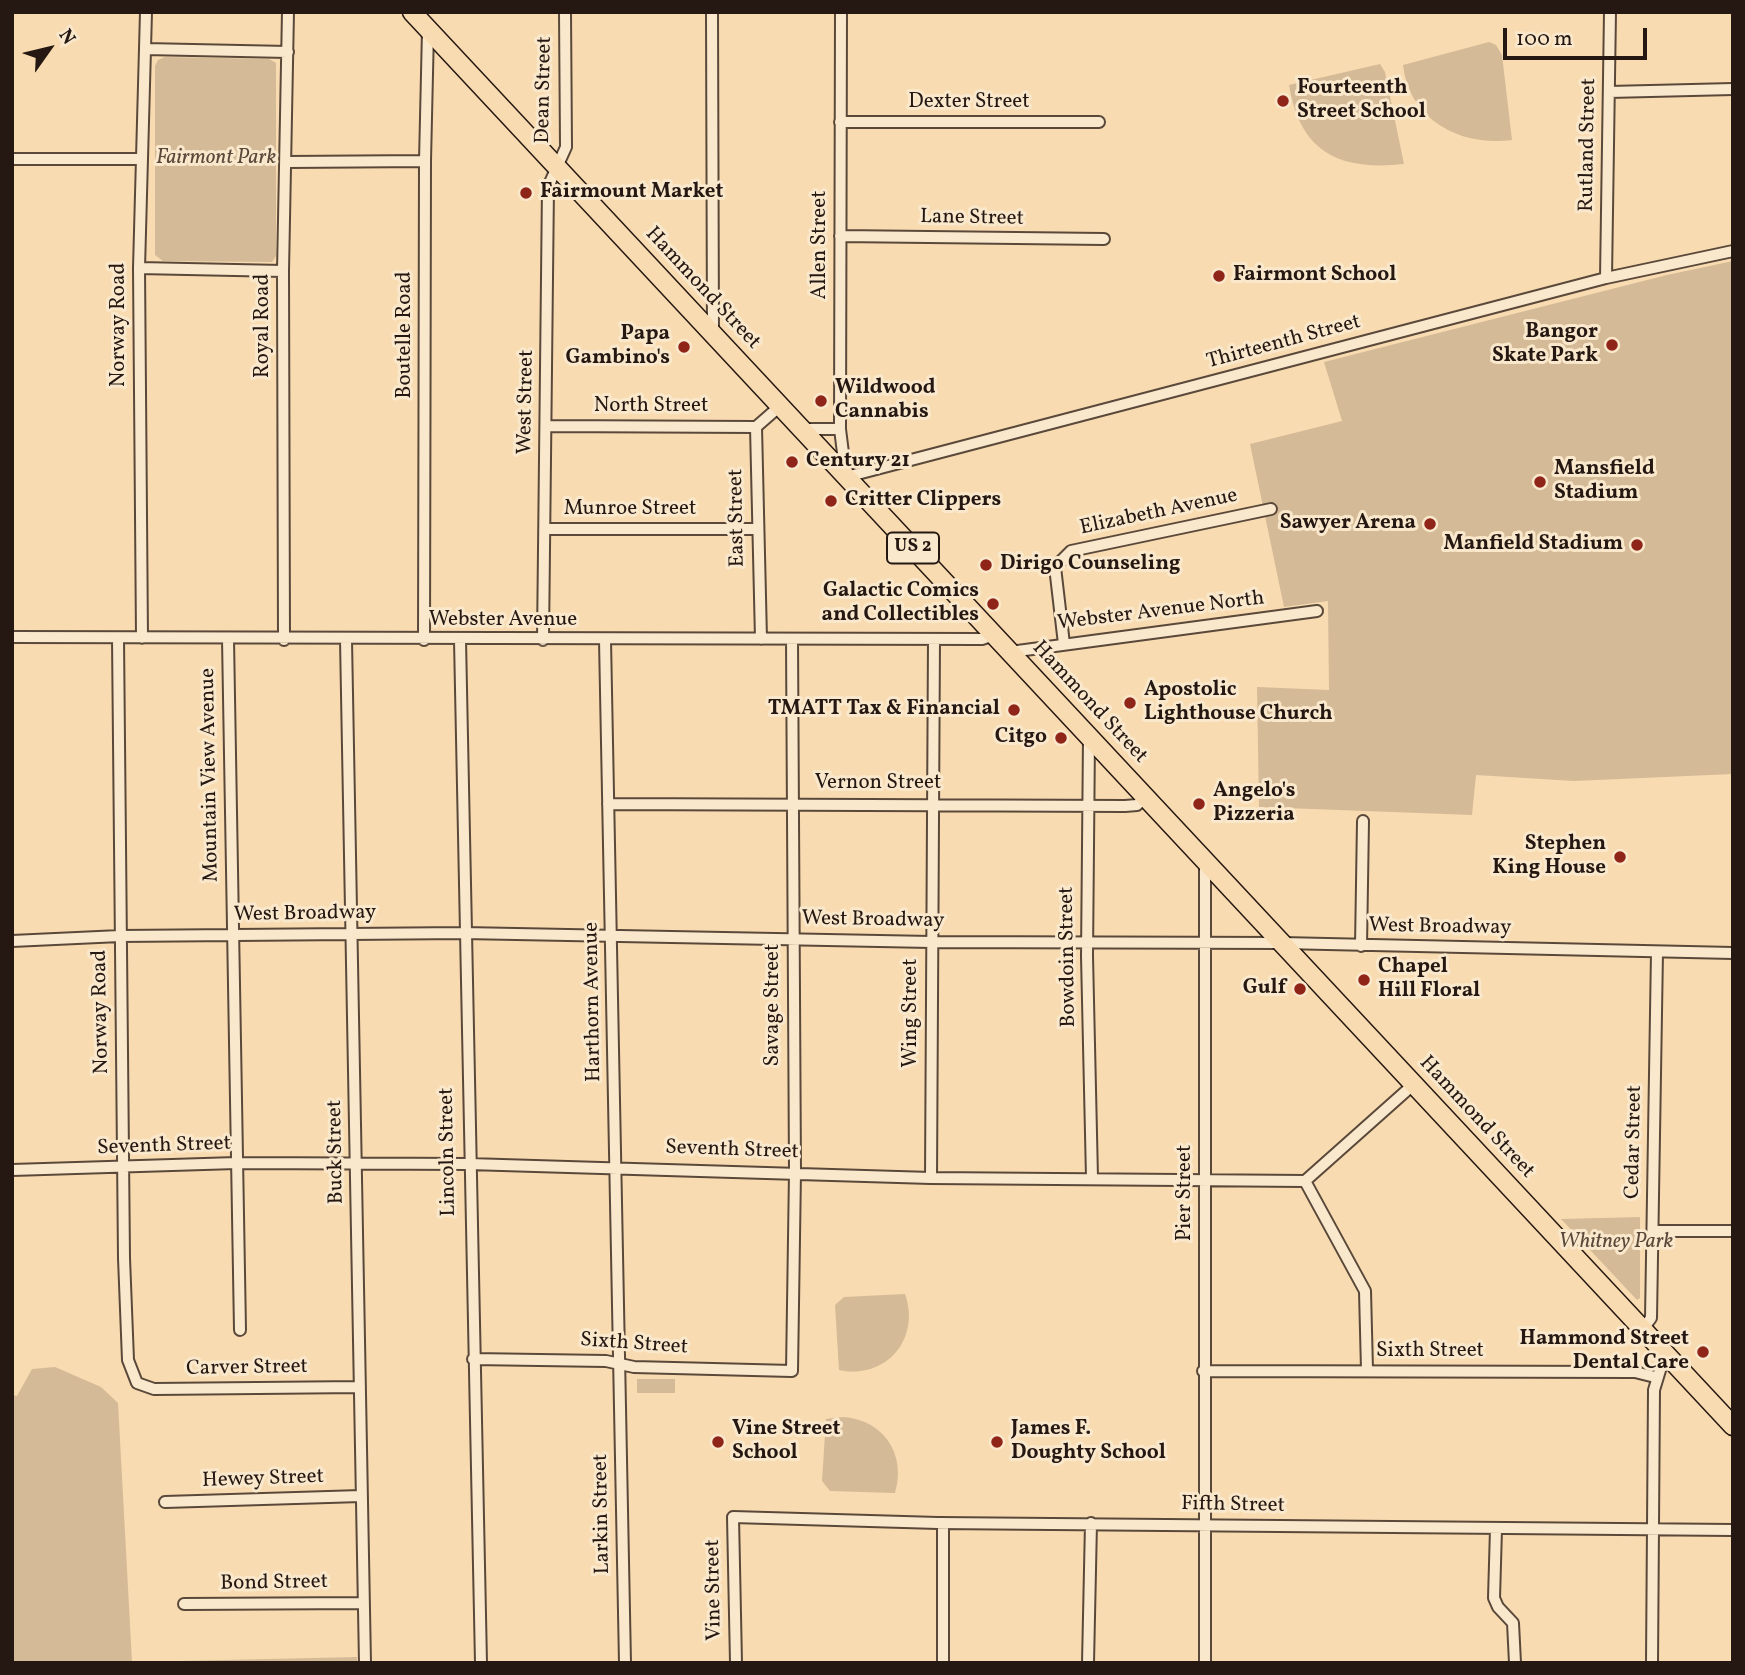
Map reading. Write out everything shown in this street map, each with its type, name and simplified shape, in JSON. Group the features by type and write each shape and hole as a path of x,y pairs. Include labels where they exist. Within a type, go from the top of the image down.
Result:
{"main road":[{"name":"Hammond Street","path":"412,12 1733,1426"}],"street":[{"name":"Norway Road","path":"142,638 139,268 146,12"},
{"name":"Royal Road","path":"284,640 284,271 288,12"},
{"name":"Dean Street","path":"557,167 565,147 565,12"},
{"path":"712,12 713,335"},
{"name":"Allen Street","path":"841,12 840,429 846,477"},
{"name":"Rutland Street","path":"1606,278 1610,12"},
{"name":"Boutelle Road","path":"424,640 425,161 428,30"},
{"path":"145,49 288,52"},
{"path":"1609,92 1733,89"},
{"name":"Dexter Street","path":"840,122 1099,122"},
{"path":"12,159 141,159"},
{"path":"287,162 425,161"},
{"name":"West Street","path":"542,640 548,187 557,167"},
{"name":"Lane Street","path":"840,236 1104,239"},
{"name":"Thirteenth Street","path":"846,477 1606,278 1733,251"},
{"path":"139,268 284,271"},
{"path":"756,427 780,406"},
{"name":"North Street","path":"546,426 756,427"},
{"name":"East Street","path":"756,427 756,529 761,639"},
{"path":"801,429 840,429"},
{"name":"Elizabeth Avenue","path":"1064,644 1055,567 1071,551 1271,509"},
{"name":"Munroe Street","path":"545,529 756,529"},
{"name":"Webster Avenue North","path":"1010,652 1317,611"},
{"name":"Webster Avenue","path":"12,637 605,640 982,639 994,635"},
{"name":"Norway Road","path":"118,638 123,1169 128,1360 137,1383"},
{"name":"Mountain View Avenue","path":"228,639 240,1330"},
{"name":"Savage Street","path":"792,639 795,1172 792,1371"},
{"name":"Wing Street","path":"931,1178 934,639"},
{"name":"Buck Street","path":"346,640 365,1663"},
{"name":"Lincoln Street","path":"460,640 481,1663"},
{"name":"Harthorn Avenue","path":"605,640 620,1364"},
{"name":"Bowdoin Street","path":"1089,736 1087,943 1092,1178"},
{"name":"Vernon Street","path":"608,804 1137,805 1145,797"},
{"path":"1361,946 1363,821"},
{"name":"Pier Street","path":"1205,861 1205,1663"},
{"name":"West Broadway","path":"12,941 120,936 464,933 931,942 1282,943 1733,953"},
{"name":"Cedar Street","path":"1643,1329 1651,1318 1657,953"},
{"path":"1367,1370 1365,1291 1305,1181 1414,1084"},
{"name":"Seventh Street","path":"12,1170 123,1169 236,1163 469,1164 931,1178 1305,1181"},
{"path":"1653,1231 1733,1231"},
{"path":"1652,1663 1655,1377 1670,1358"},
{"name":"Sixth Street","path":"473,1359 606,1361 620,1364 792,1371"},
{"name":"Larkin Street","path":"620,1364 625,1663"},
{"name":"Sixth Street","path":"1203,1371 1641,1372 1655,1377"},
{"name":"Carver Street","path":"137,1383 153,1389 360,1387"},
{"name":"Hewey Street","path":"165,1502 361,1496"},
{"name":"Fifth Street","path":"733,1517 943,1523 1733,1530"},
{"name":"Vine Street","path":"733,1517 736,1663"},
{"path":"943,1523 943,1663"},
{"path":"1088,1663 1091,1523"},
{"path":"1496,1529 1494,1598 1498,1607 1513,1623 1515,1663"},
{"name":"Bond Street","path":"184,1604 363,1603"}],"green space":[{"path":"1489,42 1496,45 1502,55 1512,140 1474,139 1441,126 1415,101 1407,84 1403,65"},
{"name":"Fairmont Park","path":"165,57 269,59 276,63 276,256 272,262 163,261 155,255 155,66 158,60"},
{"path":"1380,64 1385,72 1404,164 1361,164 1327,153 1313,142 1303,127 1294,108 1289,85"},
{"path":"1733,261 1733,774 1574,781 1476,775 1472,815 1259,807 1257,687 1329,690 1328,601 1284,607 1250,444 1342,421 1324,362 1667,275"},
{"name":"Whitney Park","path":"1640,1217 1640,1298 1637,1300 1561,1219"},
{"path":"905,1294 909,1311 908,1326 896,1353 871,1369 839,1370 835,1305 844,1297"},
{"path":"55,1367 101,1387 118,1403 132,1662 357,1657 357,1663 12,1663 12,1395 17,1396 32,1369"},
{"path":"637,1379 675,1379 675,1393 637,1393"},
{"path":"842,1417 869,1424 888,1441 898,1465 895,1493 830,1491 822,1481 826,1419"}],"place":[{"name":"Fourteenth Street School","path":"1283,101"},
{"name":"Fairmount Market","path":"526,193"},
{"name":"Fairmont School","path":"1219,276"},
{"name":"Bangor Skate Park","path":"1612,345"},
{"name":"Papa Gambino's","path":"684,347"},
{"name":"Wildwood Cannabis","path":"821,401"},
{"name":"Century 21","path":"792,462"},
{"name":"Mansfield Stadium","path":"1540,482"},
{"name":"Critter Clippers","path":"831,501"},
{"name":"Sawyer Arena","path":"1430,524"},
{"name":"Manfield Stadium","path":"1637,545"},
{"name":"Dirigo Counseling","path":"986,565"},
{"name":"Galactic Comics and Collectibles","path":"993,604"},
{"name":"Apostolic Lighthouse Church","path":"1130,703"},
{"name":"TMATT Tax & Financial","path":"1014,710"},
{"name":"Citgo","path":"1061,738"},
{"name":"Angelo's Pizzeria","path":"1199,804"},
{"name":"Stephen King House","path":"1620,857"},
{"name":"Chapel Hill Floral","path":"1364,980"},
{"name":"Gulf","path":"1300,989"},
{"name":"Hammond Street Dental Care","path":"1703,1352"},
{"name":"Vine Street School","path":"718,1442"},
{"name":"James F. Doughty School","path":"997,1442"}]}
